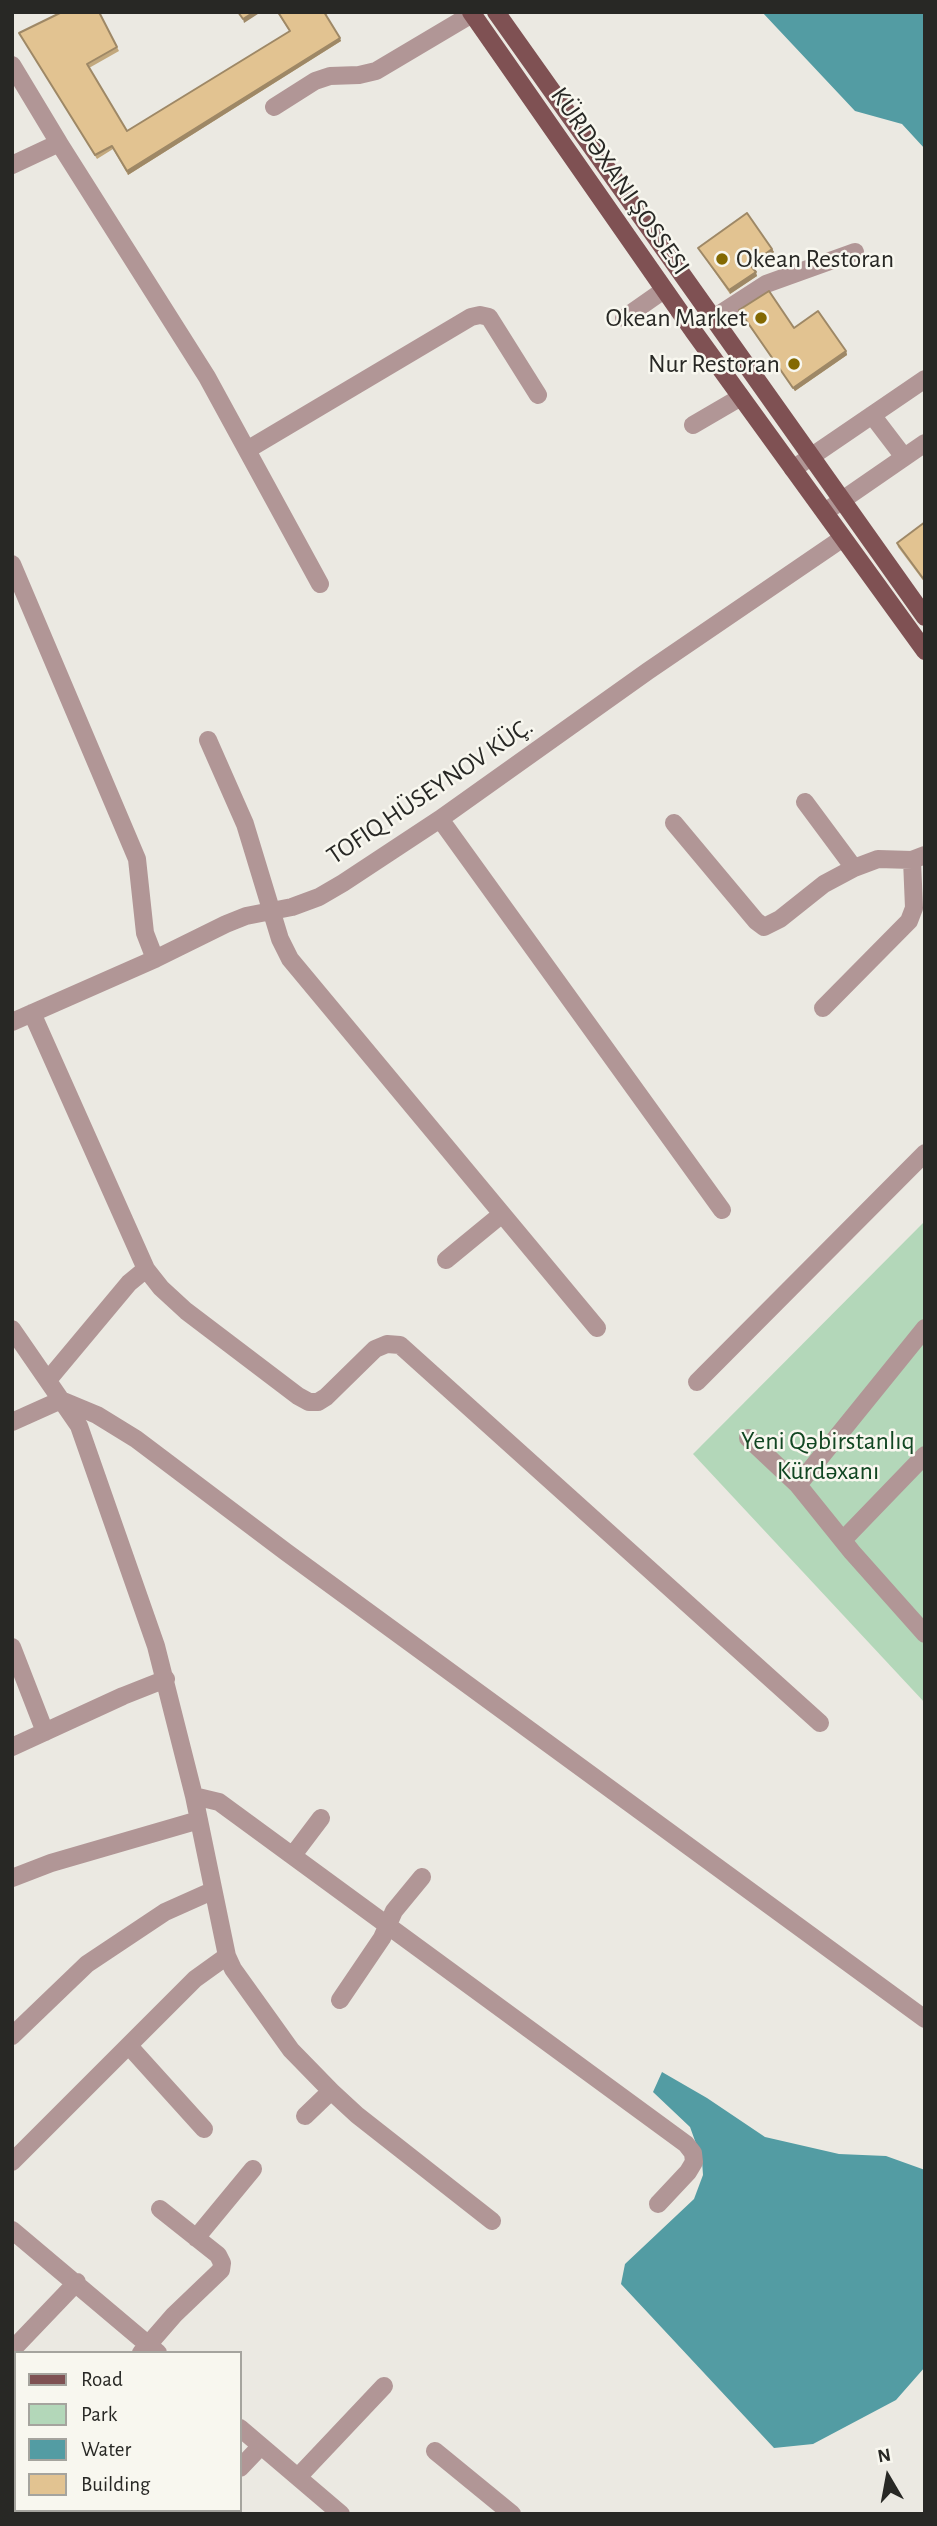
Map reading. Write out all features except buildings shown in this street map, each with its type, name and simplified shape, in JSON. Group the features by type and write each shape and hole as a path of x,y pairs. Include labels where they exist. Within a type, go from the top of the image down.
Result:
{"main road":[{"path":"496,12 925,617"},
{"path":"471,13 664,290 925,651"}],"street":[{"path":"274,107 315,81 330,76 359,75 376,71 471,13"},
{"path":"12,65 207,377 320,584"},
{"path":"12,165 59,143"},
{"path":"712,319 766,284 855,251"},
{"path":"624,318 664,290"},
{"path":"247,450 471,317 480,315 489,317 538,395"},
{"path":"793,469 925,379"},
{"path":"693,425 741,397"},
{"path":"872,415 904,457"},
{"path":"825,512 925,443"},
{"name":"TOFIQ HÜSEYNOV KÜÇ.","path":"12,1022 246,916 319,897 440,819 648,671 843,538"},
{"path":"12,564 137,859 145,933 155,959"},
{"path":"208,740 245,824 280,939 290,959 597,1328"},
{"path":"805,802 854,868"},
{"path":"440,819 722,1210"},
{"path":"674,823 756,921 764,927 772,924 824,884 854,868 878,859 919,858 914,908 909,922 823,1009"},
{"path":"32,1013 146,1269 161,1288 186,1311 309,1402 318,1402 326,1397 374,1349 387,1344 400,1345 820,1723"},
{"path":"697,1382 925,1153"},
{"path":"446,1260 502,1214"},
{"path":"48,1380 129,1283 146,1269"},
{"path":"798,1485 925,1328"},
{"path":"12,1329 79,1426 93,1462 166,1679 194,1796 227,1956 243,1984 291,2050 331,2091 357,2115 492,2221"},
{"path":"12,1422 61,1400 97,1415 136,1439 286,1552 925,2019"},
{"path":"747,1438 798,1485 843,1540 918,1615 925,1634"},
{"path":"843,1540 925,1455"},
{"path":"12,1647 45,1732"},
{"path":"12,1746 166,1679"},
{"path":"194,1796 219,1802 686,2144 693,2153 694,2162 658,2204"},
{"path":"293,1855 321,1818"},
{"path":"12,1878 51,1863 199,1820"},
{"path":"340,2000 382,1938 394,1911 422,1877"},
{"path":"12,2036 88,1964 166,1912 212,1891"},
{"path":"12,2162 195,1979 227,1956"},
{"path":"129,2046 204,2129"},
{"path":"305,2116 331,2091"},
{"path":"196,2238 253,2169"},
{"path":"12,2230 77,2282 149,2350 221,2270 222,2263 218,2255 160,2209"},
{"path":"12,2350 77,2282"},
{"path":"298,2477 384,2386"},
{"path":"242,2430 341,2514"},
{"path":"242,2466 260,2447"},
{"path":"435,2451 512,2514"}],"green space":[{"name":"Yeni Qəbirstanlıq Kürdəxanı","path":"925,1221 925,1703 693,1454"}],"water":[{"path":"762,12 925,12 925,149 902,124 855,111"},
{"path":"662,2072 765,2137 839,2154 886,2156 925,2170 925,2367 896,2400 813,2444 774,2448 621,2284 625,2264 694,2199 703,2175 702,2160 690,2127 653,2092"}],"place":[{"name":"Okean Restoran","path":"722,259"},
{"name":"Okean Market","path":"761,318"},
{"name":"Nur Restoran","path":"794,364"}]}
